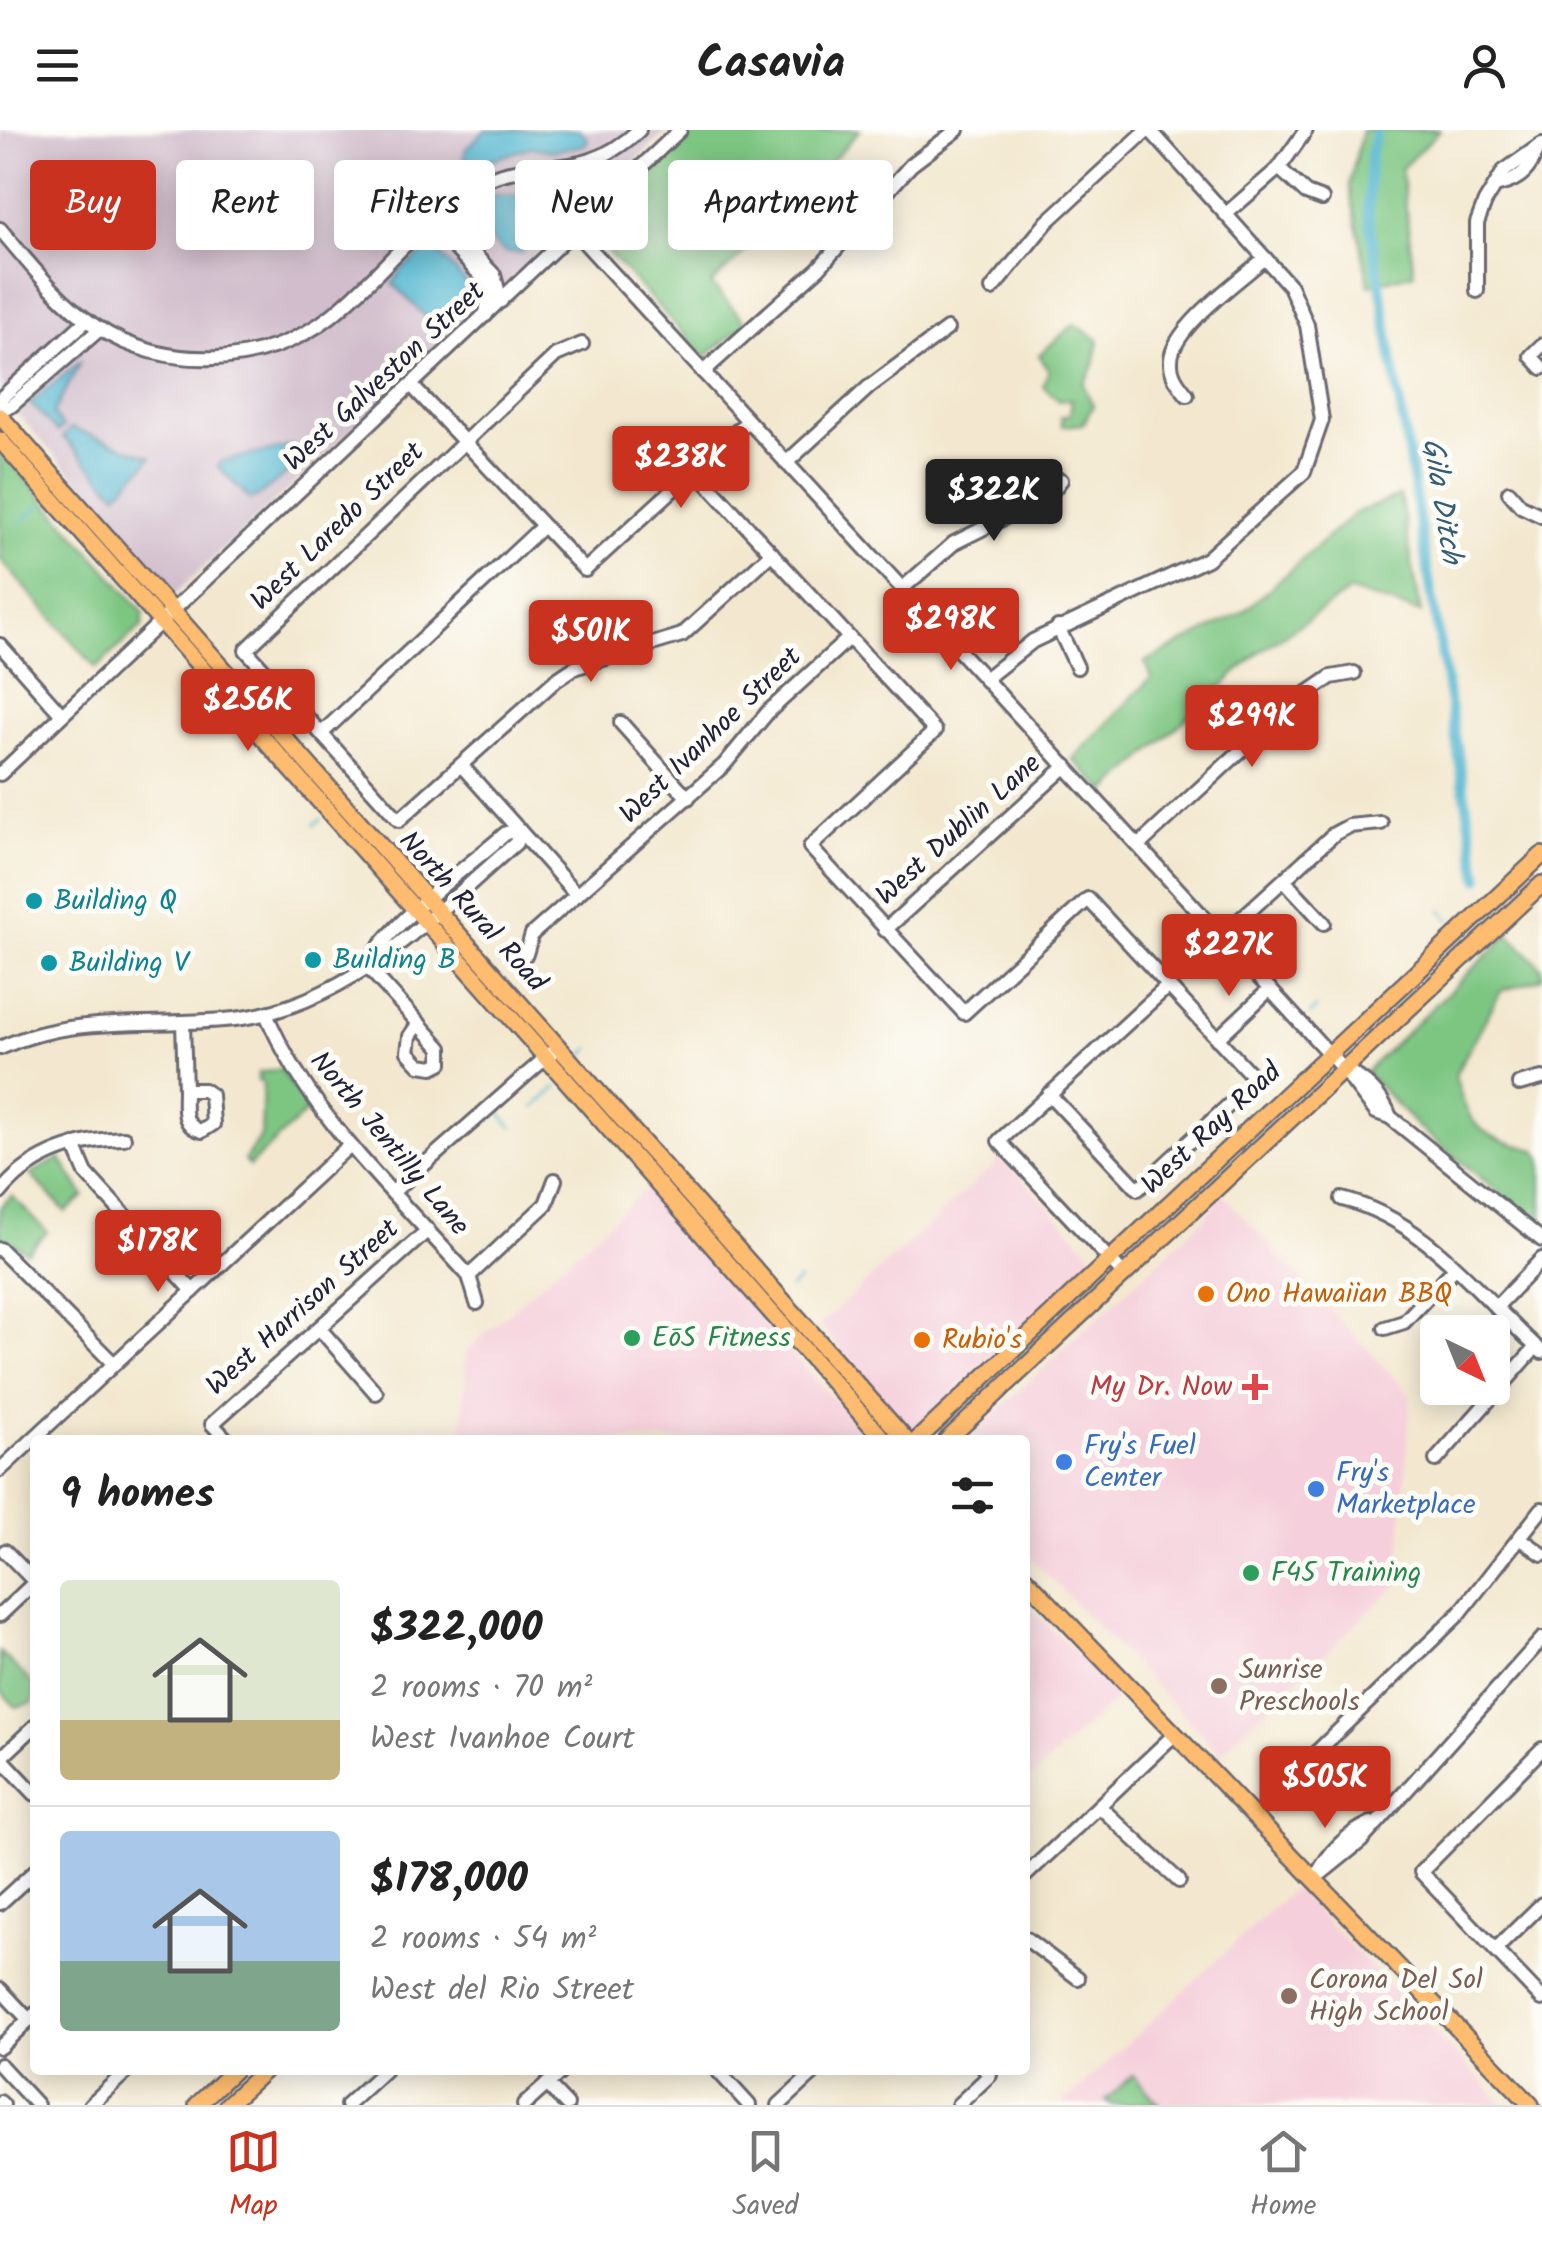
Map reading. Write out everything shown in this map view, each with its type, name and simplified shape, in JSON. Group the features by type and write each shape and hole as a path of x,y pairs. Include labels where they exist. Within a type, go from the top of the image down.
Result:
{"main road":[{"name":"North Rural Road","path":"0,413 167,617"},
{"name":"North Rural Road","path":"0,440 167,617 552,1052 901,1435"},
{"name":"West Ray Road","path":"952,1435 1124,1275 1542,855"},
{"name":"West Ray Road","path":"922,1435 1109,1260 1542,884"},
{"name":"North Rural Road","path":"552,1052 880,1435"},
{"path":"1030,1583 1530,2105"},
{"path":"197,2105 229,2075"},
{"path":"228,2105 260,2075"}],"street":[{"path":"495,177 513,171 568,168 597,160 639,130"},
{"name":"West Galveston Street","path":"648,160 680,130"},
{"path":"703,372 820,268 911,165 957,130"},
{"path":"986,680 1021,648 1058,627 1207,559 1294,484 1312,458 1322,420 1307,325 1290,286 1148,130 1047,222 992,289"},
{"path":"1226,214 1279,168 1306,130"},
{"path":"1478,291 1477,223 1504,172 1522,154 1540,146"},
{"path":"1279,168 1306,193 1322,199"},
{"path":"0,228 48,284 100,330 164,355 211,359 262,350 329,318 403,250"},
{"path":"460,250 485,280 486,316"},
{"path":"467,250 494,275 502,301"},
{"name":"West Galveston Street","path":"0,774 554,250"},
{"path":"591,250 1336,1062 1359,1076 1385,1104 1390,1117 1542,1240"},
{"path":"1186,395 1174,378 1174,346 1184,330 1265,258"},
{"path":"0,398 87,320"},
{"path":"786,462 869,387 948,329"},
{"path":"0,413 100,330"},
{"name":"West Laredo Street","path":"322,734 246,650 556,355 582,344"},
{"path":"1542,345 1531,356 1542,368"},
{"path":"412,386 585,570 748,421"},
{"path":"695,470 934,731 810,848 964,1013 1088,899 1256,1080 1138,1190 1050,1094"},
{"path":"903,588 954,543 1048,496 1061,480"},
{"path":"1509,492 1522,506 1542,516"},
{"path":"543,526 322,734 399,820 556,680 574,668 682,635 772,553"},
{"path":"1058,627 1077,667"},
{"name":"West Ivanhoe Street","path":"526,954 532,934 688,798 732,757 780,700 850,638"},
{"path":"0,645 5,662 62,715"},
{"path":"1139,845 1290,705 1331,677 1354,673"},
{"path":"621,723 688,798"},
{"path":"461,766 577,895"},
{"name":"West Dublin Lane","path":"886,930 1066,766"},
{"path":"1222,936 1334,834 1349,826 1381,823"},
{"path":"0,1048 46,1032 79,1027 266,1014 317,995 366,966 375,950 516,843 519,830"},
{"path":"1284,880 1324,923"},
{"path":"366,966 419,1023"},
{"path":"1124,1275 999,1141 1168,986"},
{"path":"1218,1039 1270,990"},
{"name":"North Jentilly Lane","path":"266,1014 287,1063 309,1098 469,1276 477,1304"},
{"path":"183,1022 185,1090"},
{"name":"West Harrison Street","path":"394,1191 552,1052"},
{"path":"1520,1084 1542,1078"},
{"path":"0,1193 28,1165 74,1145 124,1138"},
{"path":"74,1145 86,1173 193,1291"},
{"path":"38,1435 350,1145"},
{"path":"469,1276 546,1204 554,1180"},
{"path":"1342,1199 1376,1207 1424,1239 1539,1349 1436,1460"},
{"name":"West Harrison Street","path":"222,1435 212,1424 428,1230"},
{"path":"0,1249 114,1364"},
{"path":"1497,1306 1542,1259"},
{"path":"1385,1328 1404,1322 1455,1268"},
{"path":"319,1328 376,1393"},
{"path":"0,1470 30,1442"},
{"path":"1293,1775 1459,1614 1542,1510"},
{"path":"1520,1538 1542,1554"},
{"path":"5,1551 30,1577"},
{"path":"0,1616 30,1587"},
{"path":"1314,1880 1361,1840 1373,1822 1447,1748 1542,1639"},
{"path":"30,1731 0,1758 30,1789"},
{"path":"1030,1871 1175,1734"},
{"path":"1542,1749 1421,1872 1542,2000"},
{"path":"1099,1806 1179,1881"},
{"path":"0,1903 30,1876"},
{"path":"1495,1950 1542,1904"},
{"path":"1030,1942 1078,1978"},
{"path":"0,1989 30,2015"},
{"path":"0,2046 30,2019"},
{"path":"0,2065 38,2105"},
{"path":"90,2105 123,2075"},
{"path":"347,2105 380,2075"},
{"path":"524,2105 557,2075"},
{"path":"721,2075 749,2105"},
{"path":"779,2105 812,2075"},
{"path":"958,2105 984,2075"},
{"path":"547,2084 567,2105"}],"shaded area":[{"path":"0,130 668,130 636,160 515,160 515,250 542,250 176,593 163,591 94,498 0,396"},
{"path":"1002,1157 1090,1251 1092,1262 915,1429 907,1429 820,1325"},
{"path":"650,1185 728,1279 751,1298 776,1335 865,1435 462,1435 466,1351"},
{"path":"1222,1194 1411,1396 1398,1584 1220,1754 1030,1557 1030,1435 971,1435 1205,1218"},
{"path":"1030,1608 1119,1696 1030,1779"},
{"name":"Corona Del Sol High School","path":"1294,1888 1505,2105 1061,2105"}],"green space":[{"path":"696,130 860,130 833,160 668,160 668,250 746,250 711,284 747,323 705,357 606,250 648,250 648,178"},
{"path":"1362,130 1440,130 1401,169 1414,273 1369,285 1349,186"},
{"path":"1074,324 1099,340 1094,365 1083,384 1093,406 1083,424 1062,426 1061,417 1070,414 1072,399 1059,401 1043,386 1049,370 1039,355"},
{"path":"0,449 144,613 142,626 96,668 0,559"},
{"path":"1400,496 1421,613 1350,591 1259,652 1106,792 1073,759 1151,678 1145,662 1243,612 1355,513"},
{"path":"1509,934 1542,968 1542,978 1501,991 1455,1075 1466,1109 1480,1128 1502,1140 1536,1150 1542,1158 1542,1227 1418,1127 1365,1072"},
{"path":"281,1069 308,1110 249,1166 244,1161 261,1136 263,1082 258,1081 258,1073"},
{"path":"60,1158 84,1196 66,1212 30,1174"},
{"path":"12,1196 47,1232 27,1252 0,1236 0,1207"},
{"path":"0,1652 30,1681 30,1703 16,1707 0,1690"},
{"path":"1133,2075 1158,2105 1111,2105 1106,2100"}],"water":[{"path":"485,130 580,130 588,139 585,145 552,151 531,147 491,160 466,160 466,149"},
{"path":"495,195 515,195 515,250 524,250 504,252 495,244"},
{"path":"427,250 436,250 471,288 458,312 435,326 393,284 401,270"},
{"path":"81,361 53,414 63,427 58,432 30,403"},
{"path":"71,428 152,457 117,494 63,437"},
{"path":"294,446 303,461 256,498 250,499 218,467 222,461"}],"waterway":[{"name":"Gila Ditch","path":"1377,130 1370,155 1368,213 1479,879"},
{"path":"20,522 42,504"},
{"path":"314,825 321,819"},
{"path":"1442,910 1451,921"},
{"path":"1310,1014 1316,1008"},
{"path":"581,1057 591,1048"},
{"path":"534,1108 557,1087"},
{"path":"499,1111 512,1127"},
{"path":"790,1288 799,1280"}],"place":[{"name":"Building Q","path":"34,901"},
{"name":"Building B","path":"313,960"},
{"name":"Building V","path":"49,963"},
{"name":"Ono Hawaiian BBQ","path":"1206,1294"},
{"name":"EōS Fitness","path":"632,1338"},
{"name":"Rubio's","path":"922,1340"},
{"name":"My Dr. Now","path":"1255,1387"},
{"name":"Fry's Fuel Center","path":"1064,1462"},
{"name":"Fry's Marketplace","path":"1316,1489"},
{"name":"F45 Training","path":"1251,1573"},
{"name":"Sunrise Preschools","path":"1219,1686"},
{"name":"Corona Del Sol High School","path":"1289,1996"}]}
